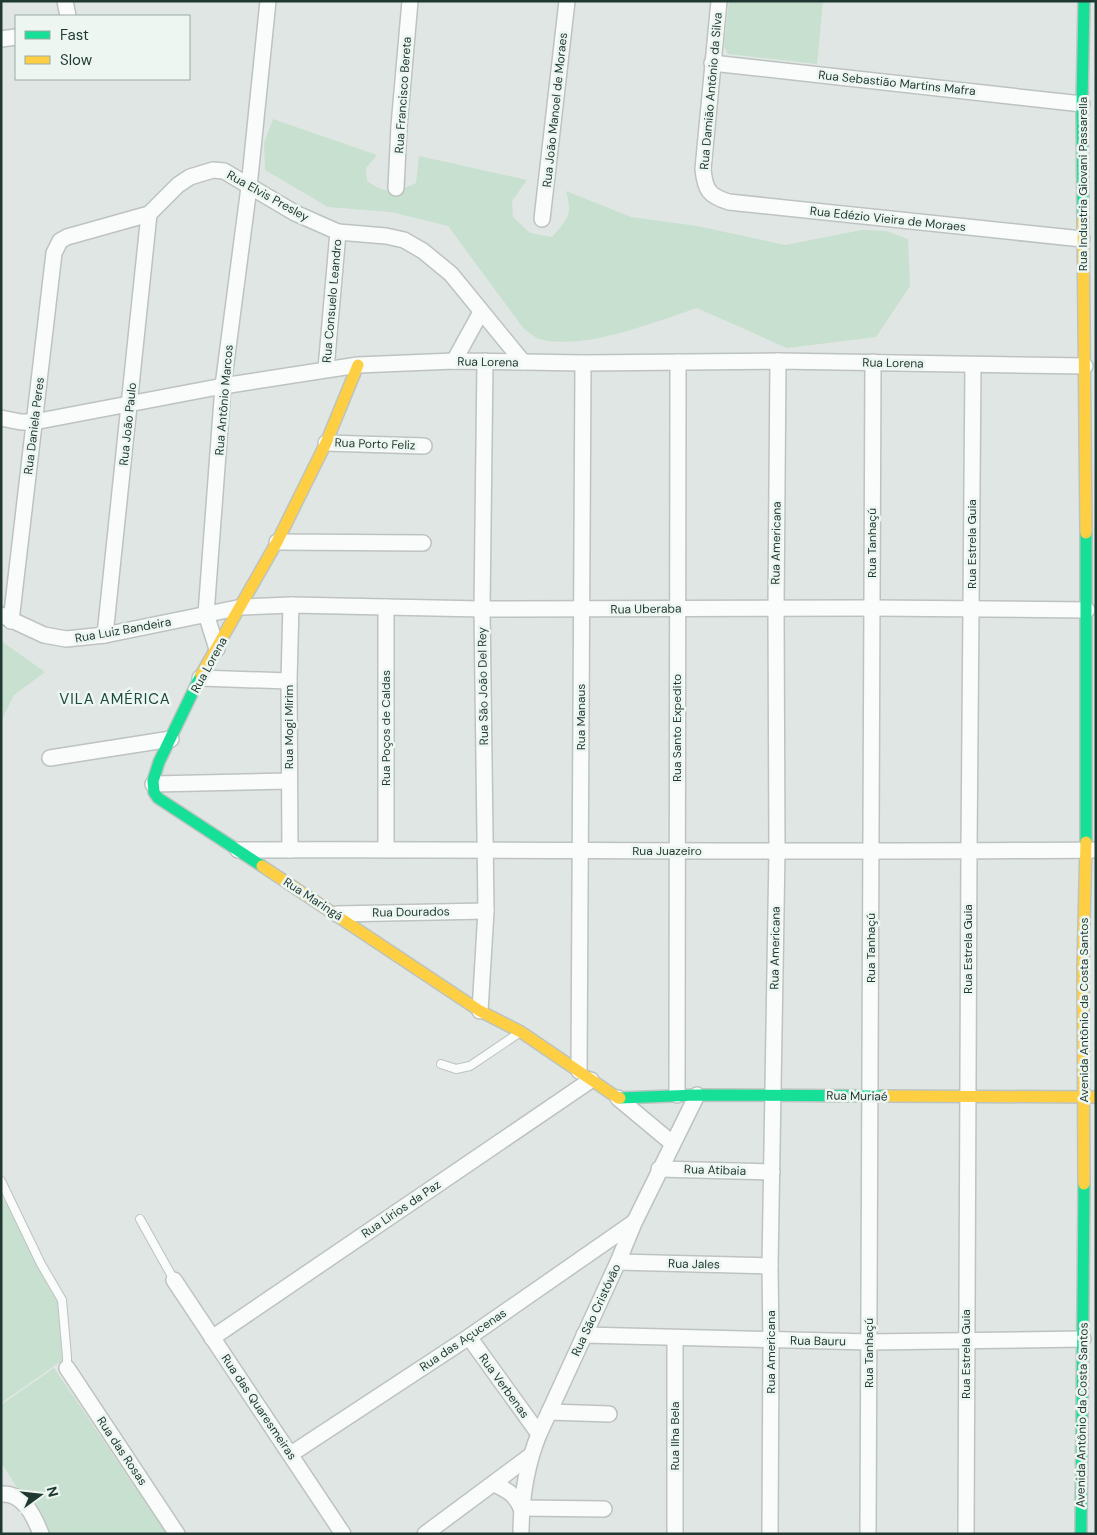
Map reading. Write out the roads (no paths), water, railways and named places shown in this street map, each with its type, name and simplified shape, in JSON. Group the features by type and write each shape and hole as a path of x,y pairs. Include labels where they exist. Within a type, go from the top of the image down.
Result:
{"street":[{"path":"65,1 68,15"},
{"name":"Rua Antônio Marcos","path":"206,614 223,386 248,187 268,1"},
{"name":"Rua Francisco Bereta","path":"396,188 399,126 410,1"},
{"name":"Rua João Manoel de Moraes","path":"542,219 567,1"},
{"name":"Rua Damião Antônio da Silva","path":"704,181 703,169 719,1"},
{"name":"Rua Industria Giovani Passarella","path":"1084,1 1082,239 1085,366"},
{"path":"1,39 15,37"},
{"name":"Rua Sebastião Martins Mafra","path":"712,63 1082,104"},
{"name":"Rua Elvis Presley","path":"67,237 149,214 178,185 190,177 213,170 224,171 248,187 295,213 338,232 372,234 404,240 430,256 451,274 480,312 523,362"},
{"name":"Rua Edézio Vieira de Moraes","path":"704,181 710,193 718,199 729,202 1082,239"},
{"name":"Rua João Paulo","path":"105,635 131,403 149,214"},
{"name":"Rua Consuelo Leandro","path":"326,369 338,232"},
{"name":"Rua Daniela Peres","path":"6,618 34,422 54,253 60,241 67,237"},
{"path":"454,361 480,312"},
{"name":"Rua Lorena","path":"153,784 154,774 200,678 242,607 277,542 326,443 358,365 454,361 582,363 778,361 1085,366"},
{"name":"Rua São João Del Rey","path":"480,1010 486,911 482,609 485,361"},
{"name":"Rua Americana","path":"770,1534 770,1266 776,852 778,361"},
{"name":"Rua Santo Expedito","path":"677,1095 678,362"},
{"name":"Rua Tanhaçú","path":"868,1534 873,362"},
{"name":"Rua Manaus","path":"582,363 580,851 585,1076"},
{"path":"1,418 21,422 34,422 223,386 358,365"},
{"name":"Rua Estrela Guia","path":"966,1534 967,1096 973,365"},
{"name":"Avenida Antônio da Costa Santos","path":"1081,1534 1082,1338 1090,1238 1090,1097 1083,967 1091,850 1085,719 1087,610 1085,366"},
{"name":"Rua Porto Feliz","path":"326,443 424,446"},
{"path":"277,542 423,543"},
{"name":"Rua Uberaba","path":"206,614 242,607 291,605 482,609 872,608 1087,610"},
{"name":"Rua Mogi Mirim","path":"290,850 289,681 291,605"},
{"name":"Rua Poços de Caldas","path":"386,607 386,849"},
{"path":"206,614 217,649"},
{"name":"Rua Luiz Bandeira","path":"6,618 44,635 66,639 105,635 206,614"},
{"path":"200,678 289,681"},
{"path":"50,758 172,739"},
{"path":"153,784 289,781"},
{"name":"Rua Maringá","path":"153,784 154,792 158,798 337,914 480,1010"},
{"name":"Rua Juazeiro","path":"238,850 486,849 776,852 1091,850"},
{"name":"Rua Dourados","path":"337,914 486,911"},
{"path":"480,1010 521,1032 618,1098 672,1143"},
{"name":"Rua Lírios da Paz","path":"212,1338 585,1076"},
{"name":"Rua Muriaé","path":"618,1098 677,1095 1090,1097"},
{"name":"Rua São Cristóvão","path":"521,1534 521,1508 530,1456 618,1262 634,1222 697,1095"},
{"name":"Rua Atibaia","path":"659,1169 772,1172"},
{"name":"Rua das Açucenas","path":"291,1454 469,1338 634,1222"},
{"name":"Rua Jales","path":"618,1262 770,1266"},
{"name":"Rua das Quaresmeiras","path":"174,1280 343,1534"},
{"name":"Rua Bauru","path":"584,1336 869,1342 1082,1338"},
{"name":"Rua Verbenas","path":"469,1338 539,1434"},
{"name":"Rua Ilha Bela","path":"675,1339 675,1534"},
{"name":"Rua das Rosas","path":"67,1368 177,1534"},
{"path":"550,1412 609,1414"},
{"path":"426,1534 530,1456"},
{"path":"494,1484 509,1491 521,1508 604,1509"},
{"path":"1,1494 10,1493 26,1504 41,1534"}],"lane":[{"path":"441,1064 456,1069 470,1066 521,1032"},
{"path":"1,1181 41,1264 62,1300 67,1368"},
{"path":"140,1219 174,1280"}],"district":[{"name":"VILA AMÉRICA","path":"115,699"}]}
